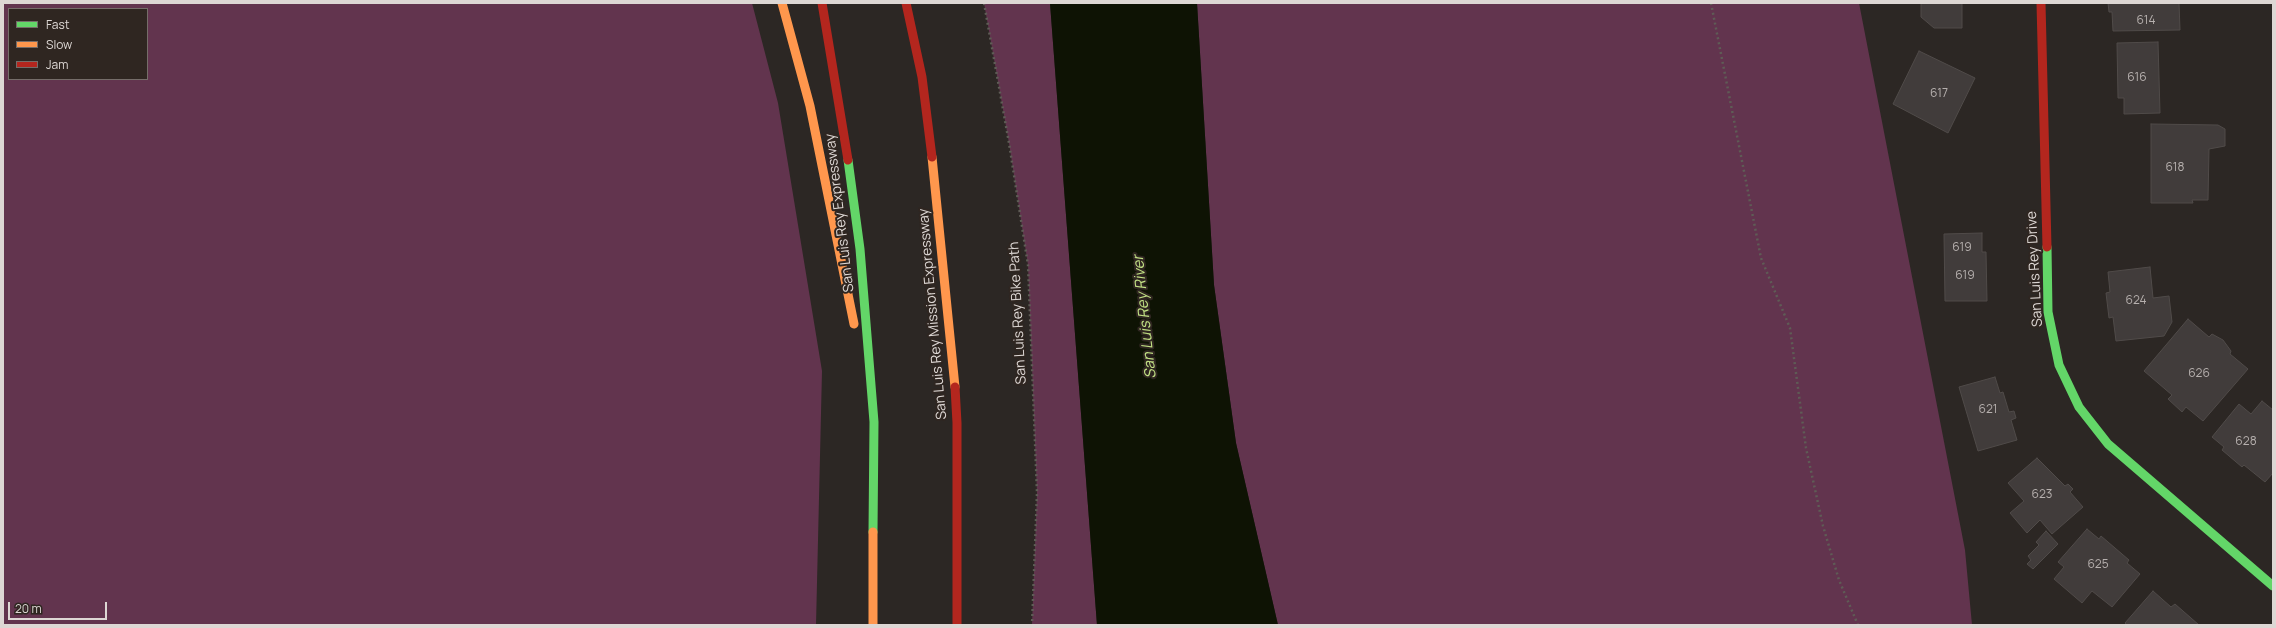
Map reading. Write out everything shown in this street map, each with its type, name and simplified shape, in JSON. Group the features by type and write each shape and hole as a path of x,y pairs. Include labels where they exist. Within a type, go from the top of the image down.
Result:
{"main road":[{"path":"782,3 810,106 855,330"},
{"name":"San Luis Rey Expressway","path":"822,3 844,125 860,249 874,422"},
{"name":"San Luis Rey Mission Expressway","path":"906,3 924,99 954,372 958,423 957,625"},
{"name":"San Luis Rey Drive","path":"2040,3 2048,312 2059,365 2079,407 2108,444 2273,586"},
{"path":"858,345 874,422 873,625"}],"path":[{"name":"San Luis Rey Bike Path","path":"984,3 1009,143 1028,265 1038,494 1032,625"},
{"path":"1711,3 1761,258 1790,328 1806,448 1823,526 1839,580 1858,625"}],"shaded area":[{"path":"3,3 752,3 778,103 822,371 816,625 3,625"},
{"path":"984,3 1050,3 1097,625 1032,625 1037,493 1028,265 1009,143"},
{"path":"1197,3 1859,3 1965,550 1972,625 1278,625 1236,443 1214,285"}],"water":[{"name":"San Luis Rey River","path":"1050,3 1197,3 1214,285 1236,443 1278,625 1097,625"}],"building":[{"path":"1921,3 1962,3 1962,28 1934,28 1921,17"},
{"path":"2108,3 2179,3 2180,30 2113,31 2112,12 2109,12"},
{"path":"2158,42 2160,113 2124,114 2124,98 2118,98 2117,43"},
{"path":"1919,51 1975,78 1948,133 1893,104"},
{"path":"2151,124 2218,125 2225,129 2225,146 2209,149 2208,200 2192,200 2193,203 2151,203"},
{"path":"1982,233 1982,252 1986,252 1987,301 1945,301 1944,234"},
{"path":"2150,267 2153,298 2169,296 2172,322 2164,336 2116,341 2113,317 2109,318 2106,293 2110,292 2108,272"},
{"path":"2188,319 2209,337 2212,334 2223,340 2231,351 2230,354 2248,369 2203,421 2186,407 2182,412 2168,399 2172,395 2144,371"},
{"path":"1995,377 2000,393 2003,392 2009,412 2014,411 2016,418 2011,420 2017,440 1978,451 1959,387"},
{"path":"2262,401 2273,410 2273,473 2265,482 2244,465 2242,467 2222,450 2224,447 2212,437 2239,404 2251,414"},
{"path":"2037,458 2065,486 2068,484 2073,489 2070,492 2083,507 2052,534 2040,520 2027,533 2010,513 2024,501 2008,483"},
{"path":"2087,529 2099,539 2101,536 2129,560 2127,563 2140,574 2112,607 2092,591 2082,603 2054,579 2064,567 2058,562"},
{"path":"2046,531 2058,544 2033,569 2027,564 2031,560 2028,556 2039,545 2036,542"},
{"path":"2153,591 2171,607 2175,604 2199,625 2127,625 2125,623"}],"traffic: fast":[{"path":"848,160 860,249 874,422 873,532"},
{"path":"2047,247 2048,312 2059,365 2079,407 2108,444 2273,586"}],"traffic: slow":[{"path":"782,3 810,106 854,324"},
{"path":"932,157 955,387"},
{"path":"873,532 873,625"}],"traffic: jam":[{"path":"822,3 848,160"},
{"path":"906,3 922,77 932,157"},
{"path":"2041,3 2047,247"},
{"path":"955,387 957,423 957,625"}]}
